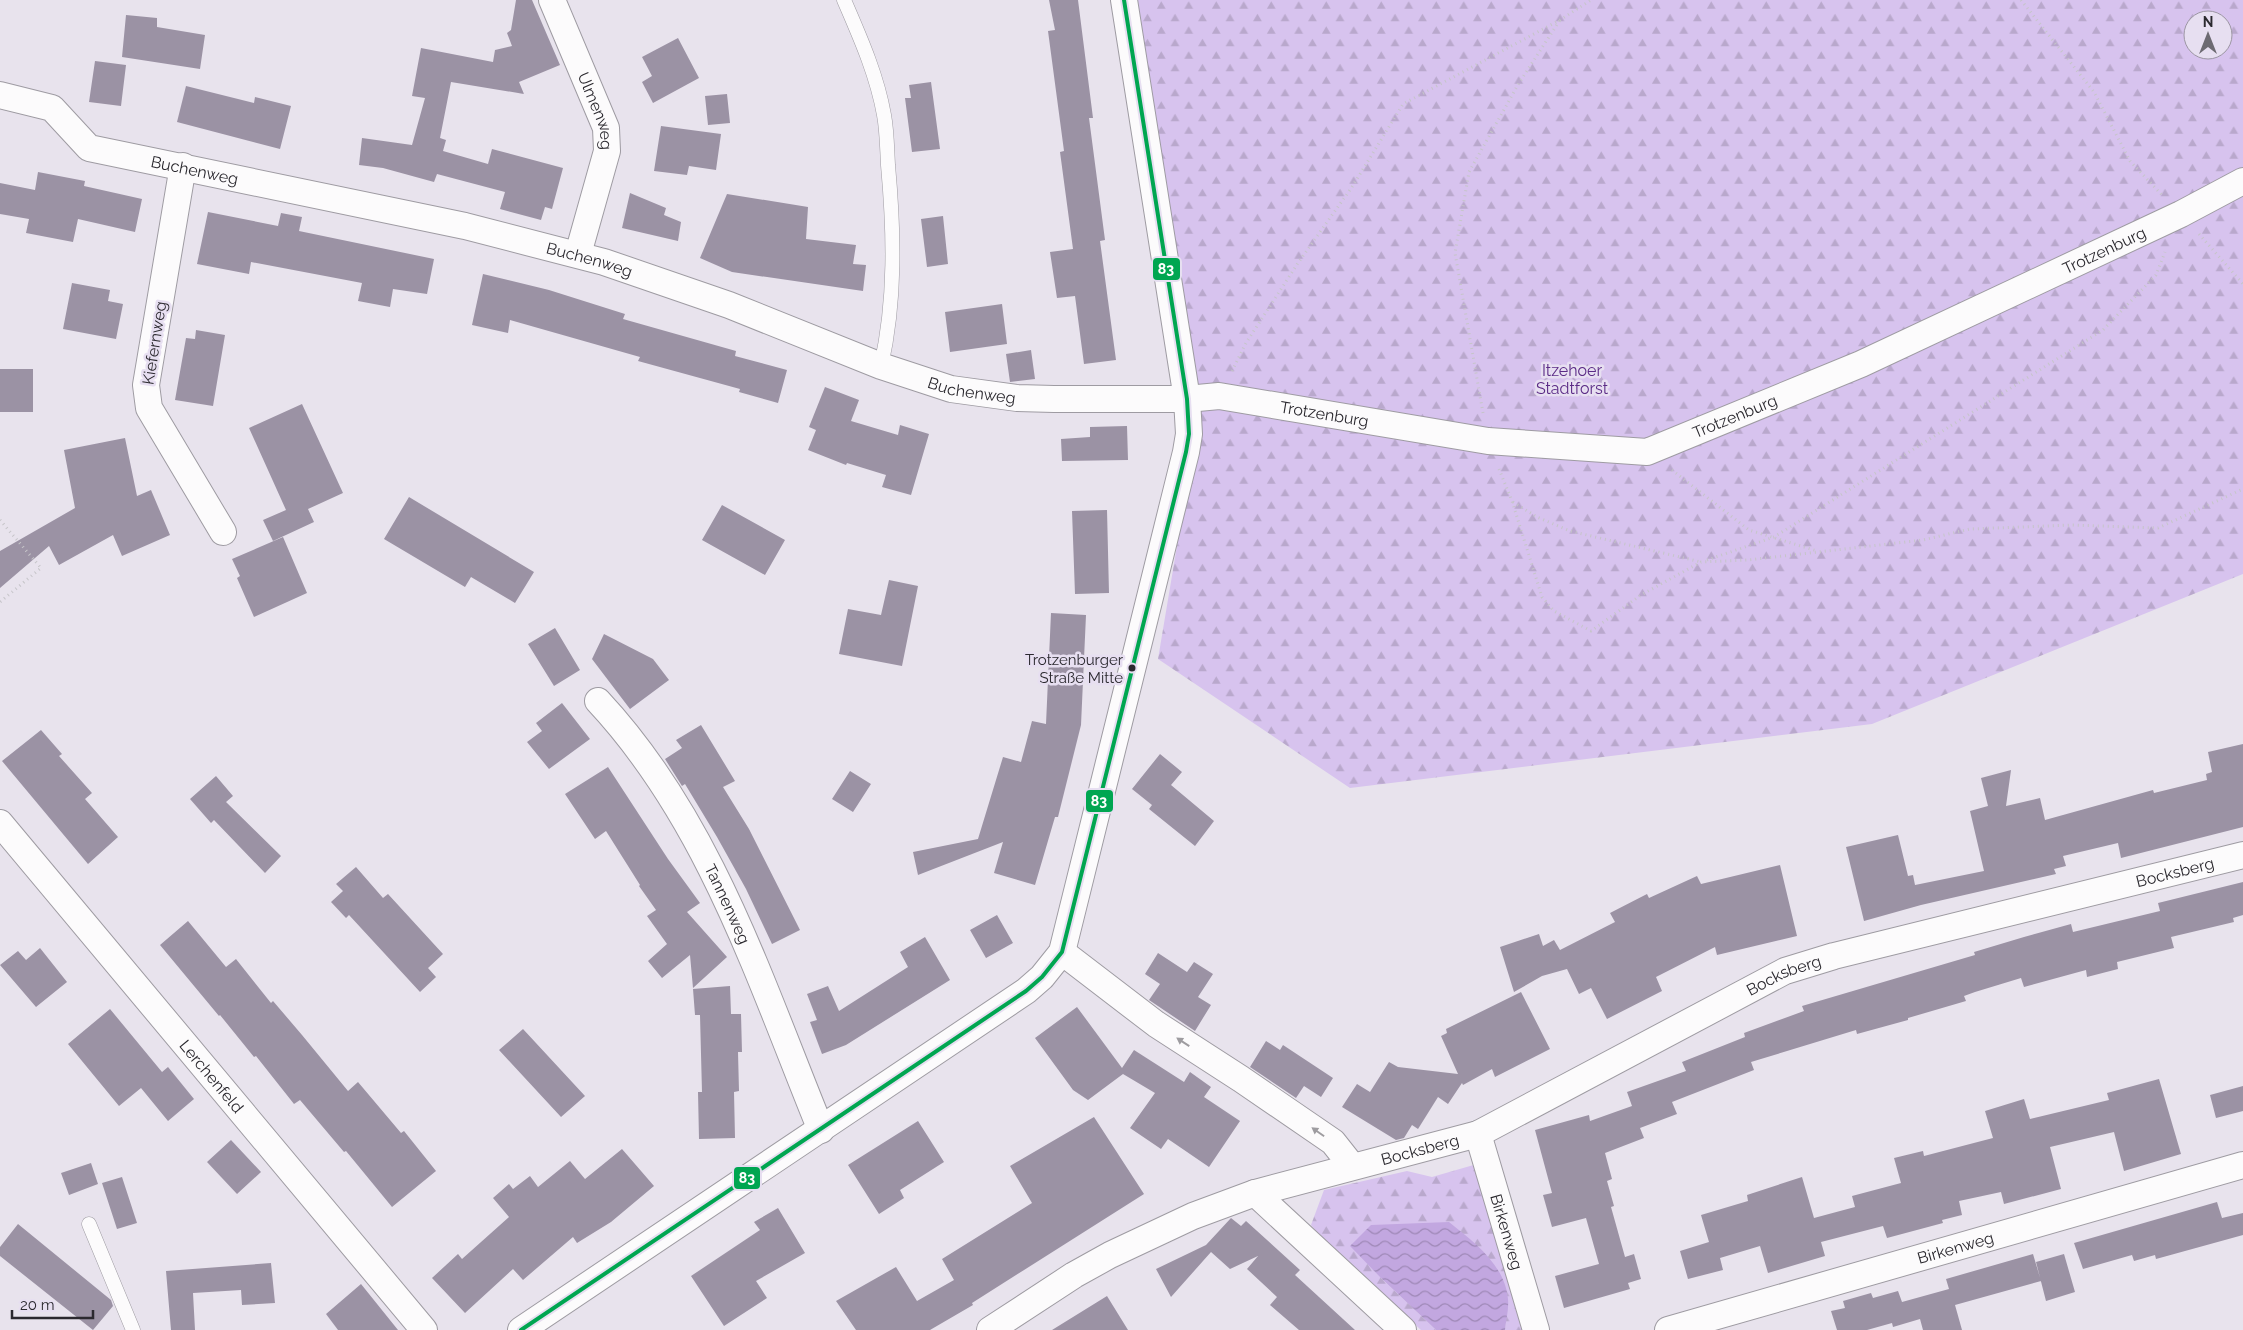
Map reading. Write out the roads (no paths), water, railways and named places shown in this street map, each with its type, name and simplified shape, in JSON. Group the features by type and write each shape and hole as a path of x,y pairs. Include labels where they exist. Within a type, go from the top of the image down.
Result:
{"street":[{"name":"Ulmenweg","path":"552,0 606,128 608,140 607,151 578,254"},
{"path":"521,1330 1026,991 1042,977 1062,952 1189,434 1187,400 1124,0"},
{"name":"Buchenweg","path":"0,95 52,108 89,148 466,226 578,254 694,292 881,366 952,389 1017,398 1187,400"},
{"name":"Kiefernweg","path":"183,166 146,394 149,408 223,532"},
{"name":"Trotzenburg","path":"1187,400 1219,396 1488,441 1647,452 1861,364 2181,214 2243,182"},
{"name":"Tannenweg","path":"598,700 624,729 640,752 708,860 729,902 820,1130"},
{"name":"Lerchenfeld","path":"0,823 424,1330"},
{"name":"Bocksberg","path":"990,1330 1074,1275 1110,1255 1193,1216 1255,1193 1478,1134 1785,971 1852,951 2243,855"},
{"path":"1062,952 1156,1024 1333,1142 1352,1166"},
{"name":"Birkenweg","path":"1478,1134 1536,1330"},
{"name":"Birkenweg","path":"1668,1330 2243,1165"},
{"path":"1255,1193 1403,1330"}],"lane":[{"path":"844,0 865,48 884,114 891,194 892,274 888,334 881,366"},
{"path":"89,1224 134,1330"}],"water":[{"path":"1449,1222 1487,1255 1501,1275 1508,1299 1505,1330 1436,1330 1350,1246 1371,1225"}],"place":[{"name":"Trotzenburger Straße Mitte","path":"1132,668"}],"park label":[{"name":"Itzehoer Stadtforst","path":"1572,379"}]}
